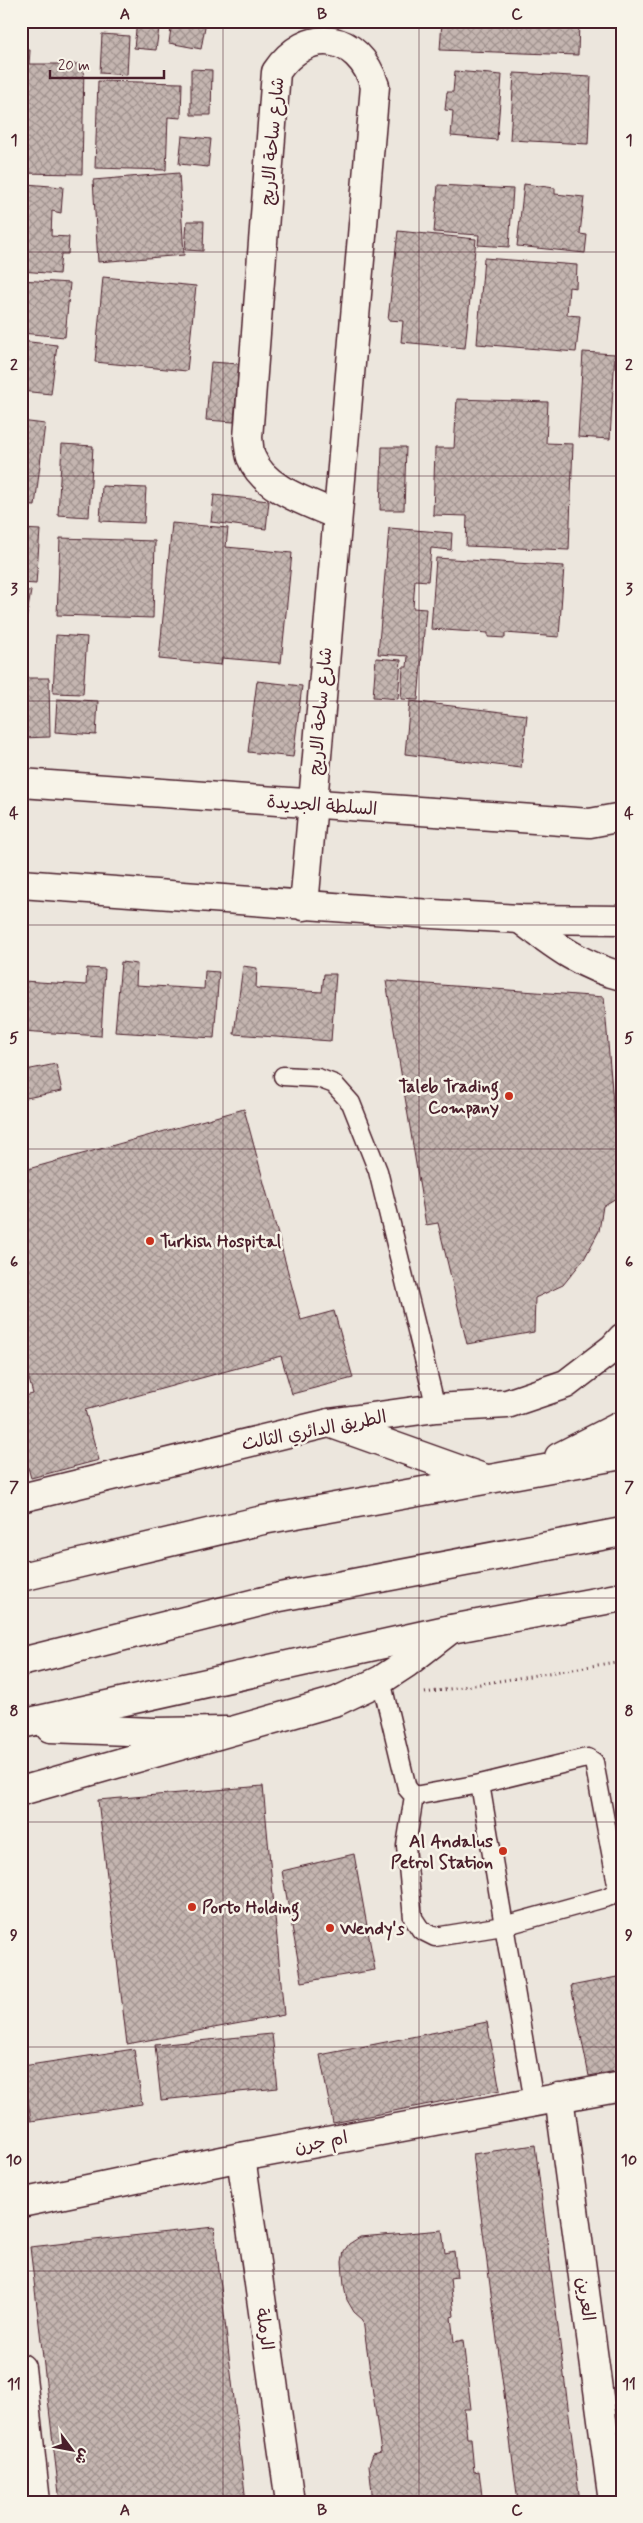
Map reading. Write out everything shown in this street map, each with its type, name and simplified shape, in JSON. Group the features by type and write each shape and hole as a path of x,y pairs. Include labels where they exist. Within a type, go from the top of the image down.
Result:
{"main road":[{"name":"شارع ساحة الاريج","path":"304,906 375,86 370,70 361,56 347,46 332,41 315,41 299,47 286,57 276,72 248,438 251,457 260,473 276,486 337,515"},
{"name":"السلطة الجديدة","path":"21,783 312,805 590,823 622,817"},
{"path":"21,884 304,906 520,919 622,920"},
{"path":"520,919 576,960 599,971 622,976"},
{"name":"الطريق الدائري الثالث","path":"21,1498 329,1423 436,1408 507,1404 566,1384 613,1348 622,1338"},
{"path":"329,1423 488,1479"},
{"path":"530,1471 622,1425"},
{"path":"21,1577 263,1520 622,1455"},
{"path":"21,1662 280,1597 622,1532"},
{"path":"21,1725 451,1629 622,1597"},
{"path":"580,1604 622,1610"},
{"path":"21,1791 226,1731 383,1690 451,1629"},
{"path":"21,1725 154,1732 226,1731"},
{"name":"ام جرن","path":"21,2203 241,2157 622,2086"},
{"name":"العرين","path":"547,2100 613,2502"},
{"name":"الرملة","path":"241,2157 290,2502"},
{"path":"21,2368 36,2502"}],"lane":[{"path":"283,1076 318,1078 334,1084 351,1103 378,1171 436,1408"},
{"path":"383,1690 407,1788 414,1796"},
{"path":"591,1759 597,1766 617,1884 614,1892 608,1897 503,1926 435,1937 421,1930 413,1918 406,1846 414,1796 480,1784 591,1759"},
{"path":"480,1784 503,1926 547,2100"}],"path":[{"path":"383,1690 622,1661"}],"building":[{"path":"137,21 160,21 156,50 134,48"},
{"path":"172,21 206,21 201,49 169,43"},
{"path":"442,21 579,21 578,55 440,50"},
{"path":"102,34 129,36 127,75 100,73"},
{"path":"21,50 30,50 29,64 84,64 82,174 21,173"},
{"path":"191,69 212,70 211,115 191,115"},
{"path":"455,71 502,75 497,140 451,136 453,111 445,110 447,92 453,92"},
{"path":"514,73 591,77 588,144 510,140"},
{"path":"98,81 182,83 181,118 168,117 166,170 95,168"},
{"path":"182,136 211,139 208,167 179,164"},
{"path":"179,173 184,255 98,262 93,180"},
{"path":"26,184 63,187 61,213 52,211 51,236 69,237 68,254 61,254 59,274 21,271 21,190 25,191"},
{"path":"524,184 555,188 555,194 584,197 580,234 587,235 585,253 517,246"},
{"path":"438,185 513,189 509,247 478,245 479,235 434,232"},
{"path":"187,221 204,221 203,251 185,250"},
{"path":"398,231 476,239 465,348 401,342 403,321 388,320"},
{"path":"484,258 577,265 576,288 569,287 567,315 580,316 576,352 477,344"},
{"path":"103,277 196,286 187,371 95,362"},
{"path":"21,280 70,283 65,337 21,333"},
{"path":"21,341 57,345 51,394 21,391"},
{"path":"583,352 615,354 610,439 578,437"},
{"path":"211,362 239,364 234,422 206,420"},
{"path":"457,399 548,402 546,443 573,444 569,550 466,546 467,516 433,515 435,448 454,448"},
{"path":"21,421 45,424 35,506 21,505"},
{"path":"62,444 93,446 89,517 58,515"},
{"path":"382,447 406,447 404,510 380,510"},
{"path":"102,486 146,488 144,523 100,521"},
{"path":"214,495 269,501 266,529 211,522"},
{"path":"172,523 228,528 226,547 292,553 281,663 222,658 221,665 159,659"},
{"path":"389,528 452,533 451,550 431,548 428,581 415,580 413,608 426,609 418,700 401,699 403,667 407,667 408,656 378,654"},
{"path":"21,529 40,530 36,584 21,583"},
{"path":"60,538 155,541 153,618 57,615"},
{"path":"436,558 564,566 559,637 505,633 505,638 488,637 488,633 431,629"},
{"path":"21,590 31,591 25,626 21,625"},
{"path":"56,635 87,637 83,694 53,693"},
{"path":"376,658 401,660 398,699 373,697"},
{"path":"21,678 49,678 50,737 21,738"},
{"path":"257,681 302,686 293,757 248,752"},
{"path":"57,699 98,701 96,735 55,732"},
{"path":"410,701 527,715 521,768 405,754"},
{"path":"21,962 24,962 23,981 86,985 87,968 105,969 101,1036 21,1031"},
{"path":"121,962 137,964 136,985 204,989 205,971 219,972 214,1038 115,1032"},
{"path":"243,966 257,968 256,988 322,992 324,974 336,974 331,1041 234,1034"},
{"name":"Taleb Trading Company","path":"386,981 604,997 621,1195 603,1206 599,1231 584,1259 563,1285 535,1298 534,1332 467,1344 438,1223 426,1225"},
{"path":"56,1064 62,1091 21,1099 21,1071"},
{"name":"Turkish Hospital","path":"244,1109 301,1320 334,1311 353,1378 292,1394 281,1356 85,1410 99,1460 31,1478 21,1444 21,1397 33,1394 21,1349 21,1171"},
{"name":"Porto Holding","path":"263,1786 284,2015 127,2044 98,1800"},
{"path":"354,1854 375,1970 302,1982 282,1871"},
{"path":"622,1976 622,2070 589,2076 571,1986"},
{"path":"487,2022 500,2090 333,2123 320,2055"},
{"path":"272,2034 278,2088 161,2100 155,2045"},
{"path":"134,2049 142,2104 31,2121 23,2066"},
{"path":"535,2145 580,2502 518,2502 473,2154"},
{"path":"214,2227 246,2502 60,2502 30,2247"},
{"path":"442,2230 445,2253 454,2251 457,2277 450,2278 454,2316 451,2317 454,2342 463,2340 471,2409 464,2409 467,2438 471,2438 474,2472 479,2471 482,2496 477,2497 477,2502 373,2502 369,2465 373,2454 381,2452 363,2320 354,2312 347,2300 342,2262 344,2251 349,2244 360,2237"}],"place":[{"name":"Taleb Trading Company","path":"509,1096"},
{"name":"Turkish Hospital","path":"150,1241"},
{"name":"Al Andalus Petrol Station","path":"503,1851"},
{"name":"Porto Holding","path":"192,1907"},
{"name":"Wendy's","path":"330,1928"}]}
